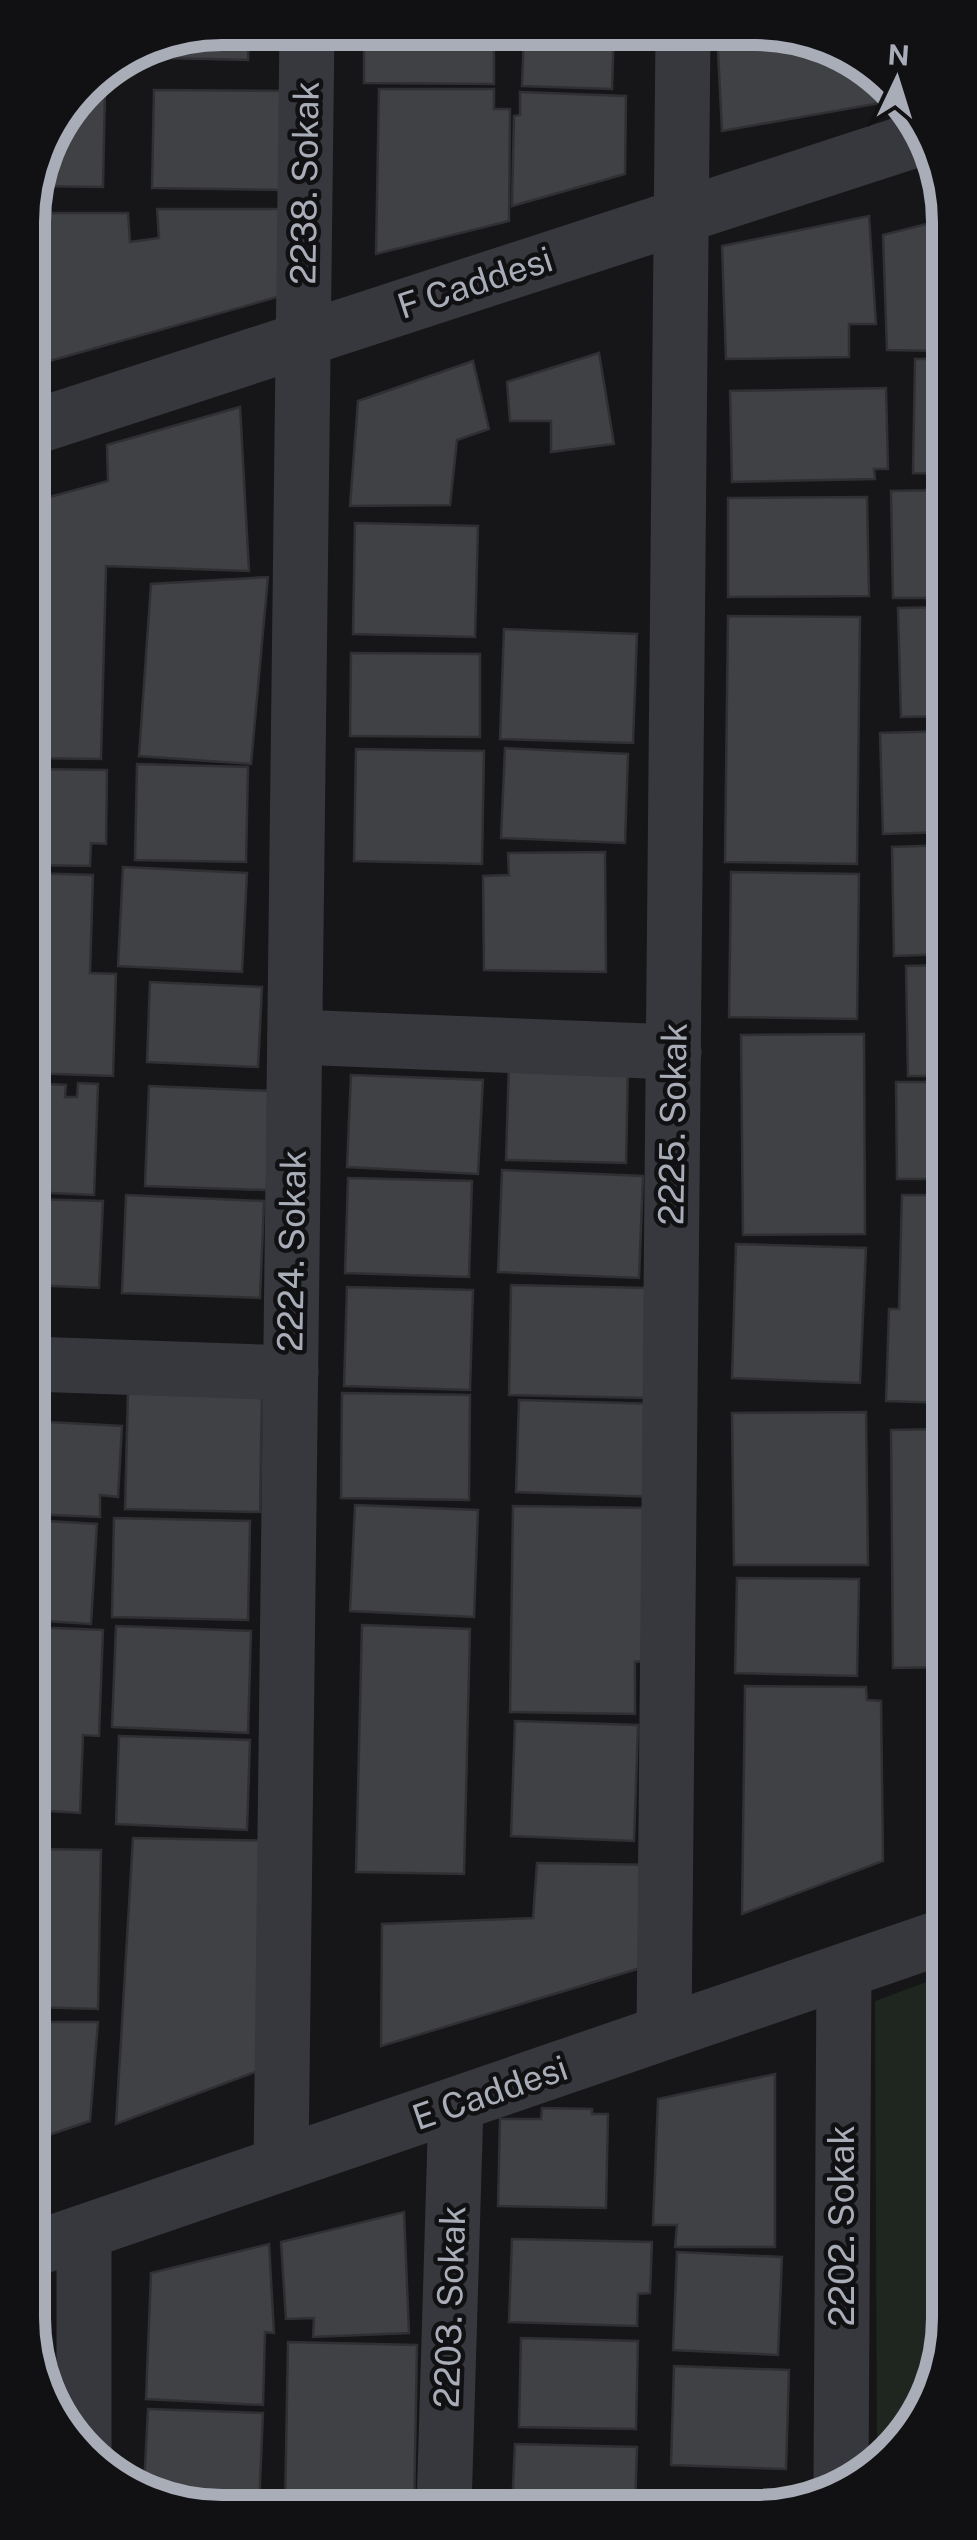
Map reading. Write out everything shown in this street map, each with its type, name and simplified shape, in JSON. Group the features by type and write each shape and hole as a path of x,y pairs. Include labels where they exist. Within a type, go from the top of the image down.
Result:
{"street":[{"name":"2238. Sokak","path":"303,338 307,45"},
{"name":"2225. Sokak","path":"664,2032 684,45"},
{"name":"F Caddesi","path":"45,423 911,141"},
{"name":"2224. Sokak","path":"281,2164 303,338"},
{"path":"295,1038 674,1052"},
{"path":"45,1365 291,1373"},
{"name":"E Caddesi","path":"45,2245 932,1941"},
{"name":"2202. Sokak","path":"840,2473 844,1971"},
{"name":"2203. Sokak","path":"444,2495 456,2105"},
{"path":"84,2232 84,2428"}],"shaded area":[{"path":"932,1980 932,2329 923,2375 914,2396 877,2446 875,2001"}],"building":[{"path":"248,45 248,60 158,58 188,48"},
{"path":"364,45 494,45 494,84 364,83"},
{"path":"523,45 613,45 612,89 522,86"},
{"path":"718,45 789,48 843,69 847,72 847,109 722,131"},
{"path":"379,89 494,89 494,109 510,109 509,221 376,254"},
{"path":"154,90 286,91 285,190 152,188"},
{"path":"105,91 103,187 48,186 69,134 89,105"},
{"path":"520,92 626,96 625,174 512,206 514,116 520,115"},
{"path":"157,209 288,209 295,292 45,362 45,213 128,213 130,242 159,238"},
{"path":"869,216 876,324 849,324 849,357 726,359 722,246"},
{"path":"932,223 932,351 887,350 883,235"},
{"path":"599,353 614,444 551,452 551,421 510,421 507,382"},
{"path":"915,359 932,359 932,474 913,473"},
{"path":"473,361 489,429 457,440 450,505 350,506 358,401"},
{"path":"886,388 888,469 874,469 875,479 732,482 730,391"},
{"path":"240,407 249,571 106,566 101,759 45,758 45,498 108,481 107,445"},
{"path":"932,490 932,598 893,598 891,491"},
{"path":"867,497 869,596 728,597 728,498"},
{"path":"355,523 478,526 475,637 353,634"},
{"path":"268,577 251,764 139,756 151,584"},
{"path":"932,607 932,716 901,717 898,608"},
{"path":"728,616 860,617 857,864 725,862"},
{"path":"504,629 637,634 633,743 500,739"},
{"path":"351,653 480,654 480,737 350,736"},
{"path":"932,731 932,832 883,834 880,733"},
{"path":"505,748 628,754 625,843 501,838"},
{"path":"356,749 484,751 482,864 354,861"},
{"path":"137,764 248,767 246,862 135,860"},
{"path":"45,769 107,770 106,844 91,843 90,866 45,865"},
{"path":"932,846 932,955 894,956 892,847"},
{"path":"605,852 606,972 484,970 483,876 509,875 508,853"},
{"path":"123,867 247,873 242,972 118,966"},
{"path":"731,872 859,874 857,1019 729,1017"},
{"path":"45,874 93,875 90,973 116,974 113,1076 45,1074"},
{"path":"932,965 932,1076 908,1076 906,966"},
{"path":"150,982 262,987 258,1067 147,1062"},
{"path":"864,1034 865,1234 743,1235 741,1035"},
{"path":"509,1062 628,1065 626,1163 506,1160"},
{"path":"351,1075 483,1080 478,1174 347,1167"},
{"path":"896,1082 932,1082 932,1179 897,1179"},
{"path":"78,1083 98,1084 94,1195 45,1193 45,1084 66,1085 65,1097 77,1097"},
{"path":"149,1086 271,1091 267,1190 145,1186"},
{"path":"502,1170 643,1176 639,1278 498,1272"},
{"path":"348,1178 472,1181 469,1277 345,1273"},
{"path":"126,1195 264,1201 260,1298 122,1293"},
{"path":"902,1195 932,1195 932,1402 886,1401 889,1309 899,1309"},
{"path":"45,1199 103,1201 99,1288 45,1286"},
{"path":"736,1244 866,1248 860,1383 732,1378"},
{"path":"511,1285 649,1288 646,1398 509,1395"},
{"path":"347,1287 473,1290 470,1390 344,1386"},
{"path":"128,1391 262,1394 260,1512 125,1509"},
{"path":"342,1393 470,1395 469,1500 341,1498"},
{"path":"519,1400 658,1404 655,1497 516,1492"},
{"path":"866,1412 868,1565 734,1565 732,1413"},
{"path":"45,1422 122,1426 118,1497 100,1495 100,1517 45,1515"},
{"path":"932,1429 932,1667 893,1668 891,1430"},
{"path":"355,1505 478,1510 474,1617 350,1611"},
{"path":"513,1506 647,1508 645,1661 635,1662 635,1714 510,1712"},
{"path":"114,1518 250,1521 248,1620 112,1617"},
{"path":"45,1521 97,1524 91,1624 45,1621"},
{"path":"737,1578 859,1579 857,1676 735,1673"},
{"path":"362,1625 470,1629 464,1874 356,1872"},
{"path":"116,1626 251,1631 248,1733 112,1727"},
{"path":"45,1628 103,1630 99,1736 83,1735 80,1813 45,1811"},
{"path":"745,1686 866,1687 867,1700 881,1701 883,1861 742,1914"},
{"path":"515,1721 638,1725 634,1841 511,1836"},
{"path":"119,1736 250,1740 247,1830 116,1824"},
{"path":"133,1838 275,1841 263,2069 116,2124"},
{"path":"45,1849 101,1850 98,2009 45,2007"},
{"path":"537,1863 659,1865 654,1964 381,2046 382,1924 533,1918"},
{"path":"45,2022 98,2022 90,2121 45,2136"},
{"path":"775,2074 775,2247 675,2247 677,2225 653,2225 658,2099"},
{"path":"542,2108 592,2109 592,2114 608,2114 606,2208 498,2206 500,2119 541,2119"},
{"path":"404,2212 409,2333 313,2337 314,2318 286,2319 281,2242"},
{"path":"512,2239 652,2242 650,2293 638,2294 637,2326 509,2322"},
{"path":"269,2244 274,2333 265,2332 263,2405 146,2399 151,2273"},
{"path":"677,2252 782,2257 778,2355 673,2350"},
{"path":"521,2338 638,2341 636,2429 519,2427"},
{"path":"288,2342 417,2345 414,2495 285,2495"},
{"path":"674,2366 789,2370 786,2469 671,2465"},
{"path":"148,2409 263,2413 259,2495 188,2492 145,2477"},
{"path":"515,2444 637,2447 635,2495 513,2495"}]}
